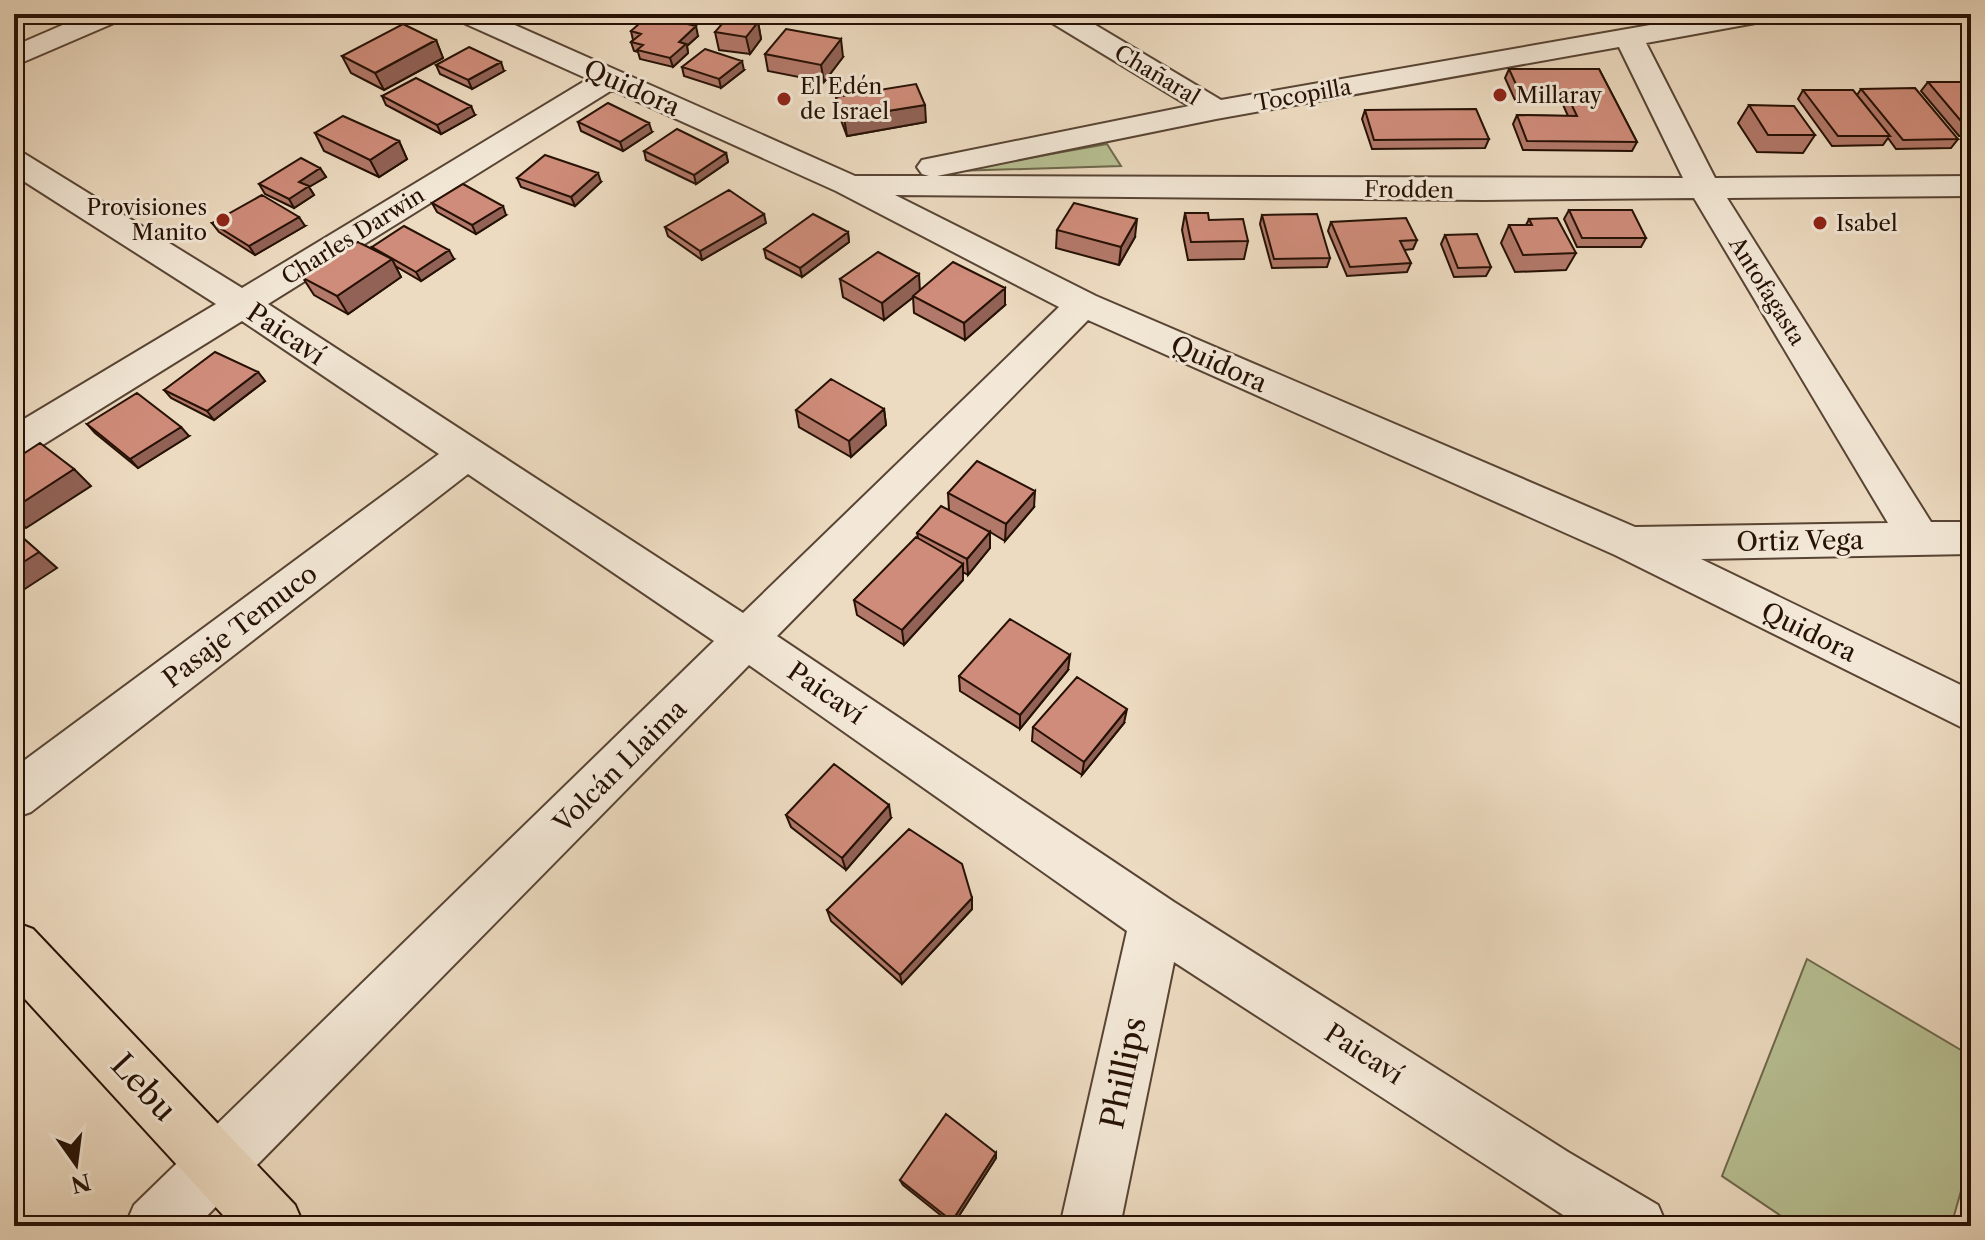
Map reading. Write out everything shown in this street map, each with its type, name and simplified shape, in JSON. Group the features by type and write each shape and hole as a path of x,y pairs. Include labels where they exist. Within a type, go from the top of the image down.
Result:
{"main road":[{"name":"Lebu","path":"14,948 274,1226"}],"street":[{"path":"14,57 111,14"},
{"name":"Quidora","path":"467,14 847,184 1083,304 1630,543 1971,712"},
{"name":"Chañaral","path":"1057,14 1216,110"},
{"name":"Tocopilla","path":"847,184 1216,110 1761,14"},
{"name":"Antofagasta","path":"1628,36 1704,188 1920,539"},
{"name":"Charles Darwin","path":"14,444 610,78"},
{"name":"Paicaví","path":"14,161 242,304 748,640 1156,920 1547,1173 1637,1226"},
{"name":"Frodden","path":"847,184 1484,190 1971,186"},
{"name":"Volcán Llaima","path":"155,1226 1083,304"},
{"name":"Pasaje Temuco","path":"14,796 466,455"},
{"name":"Ortiz Vega","path":"1630,543 1971,538"},
{"name":"Phillips","path":"1090,1226 1156,920"}],"green space":[{"path":"1107,144 1121,166 955,171"},
{"path":"1807,959 1971,1056 1971,1156 1951,1226 1796,1226 1722,1176"}],"building":[{"path":"650,14 679,17 674,21 696,26 679,42 686,44 670,58 637,50 643,45 631,42 641,34 631,31"},
{"path":"728,17 758,22 746,37 715,32"},
{"path":"403,24 436,40 375,73 342,56"},
{"path":"786,29 841,39 821,65 765,54"},
{"path":"469,47 501,62 468,80 436,65"},
{"path":"705,49 742,61 719,79 682,67"},
{"path":"1509,69 1599,69 1637,142 1527,141 1517,115 1577,116 1565,91 1519,91"},
{"path":"416,78 471,106 437,125 382,96"},
{"path":"1928,82 1971,82 1971,127 1966,127"},
{"path":"916,84 925,105 844,118 836,97"},
{"path":"1915,88 1958,139 1903,140 1861,89"},
{"path":"1803,90 1853,90 1890,136 1838,136"},
{"path":"608,103 649,123 620,142 578,122"},
{"path":"1749,105 1794,106 1815,135 1768,135"},
{"path":"1476,109 1489,139 1374,140 1365,110"},
{"path":"343,116 399,141 370,160 315,133"},
{"path":"677,129 726,153 694,175 644,151"},
{"path":"545,155 598,173 571,197 517,178"},
{"path":"301,158 320,168 299,182 309,186 289,199 259,184"},
{"path":"463,184 503,206 472,225 432,203"},
{"path":"729,190 764,214 700,251 665,227"},
{"path":"262,195 299,217 249,246 212,223"},
{"path":"1074,203 1137,219 1121,247 1057,230"},
{"path":"1569,210 1632,210 1646,238 1582,238"},
{"path":"1185,213 1208,213 1209,220 1243,219 1248,241 1191,242"},
{"path":"813,214 848,232 800,268 764,249"},
{"path":"1317,214 1330,258 1274,259 1262,215"},
{"path":"1406,218 1417,240 1400,241 1411,263 1350,267 1331,222"},
{"path":"1557,218 1576,253 1523,255 1509,225 1532,225 1529,219"},
{"path":"404,226 449,250 416,272 372,247"},
{"path":"1477,234 1491,267 1458,268 1445,235"},
{"path":"358,242 392,259 337,296 303,278"},
{"path":"878,252 919,274 882,303 840,279"},
{"path":"953,262 1005,288 964,323 913,296"},
{"path":"215,352 258,372 207,411 164,390"},
{"path":"831,379 884,409 849,441 796,410"},
{"path":"137,393 181,427 130,459 87,424"},
{"path":"40,443 74,469 14,508 14,460"},
{"path":"977,461 1035,491 1006,524 948,493"},
{"path":"941,506 990,532 967,559 917,533"},
{"path":"14,530 39,552 14,568"},
{"path":"916,537 963,564 902,630 854,600"},
{"path":"1010,619 1070,655 1020,715 959,676"},
{"path":"1077,677 1127,709 1084,762 1033,727"},
{"path":"834,764 889,805 842,858 786,815"},
{"path":"909,829 962,864 972,898 900,975 827,910"},
{"path":"946,1114 996,1153 952,1221 900,1180"}],"place":[{"name":"Millaray","path":"1500,95"},
{"name":"El Edén de Israel","path":"784,99"},
{"name":"Provisiones Manito","path":"223,220"},
{"name":"Isabel","path":"1820,223"}]}
